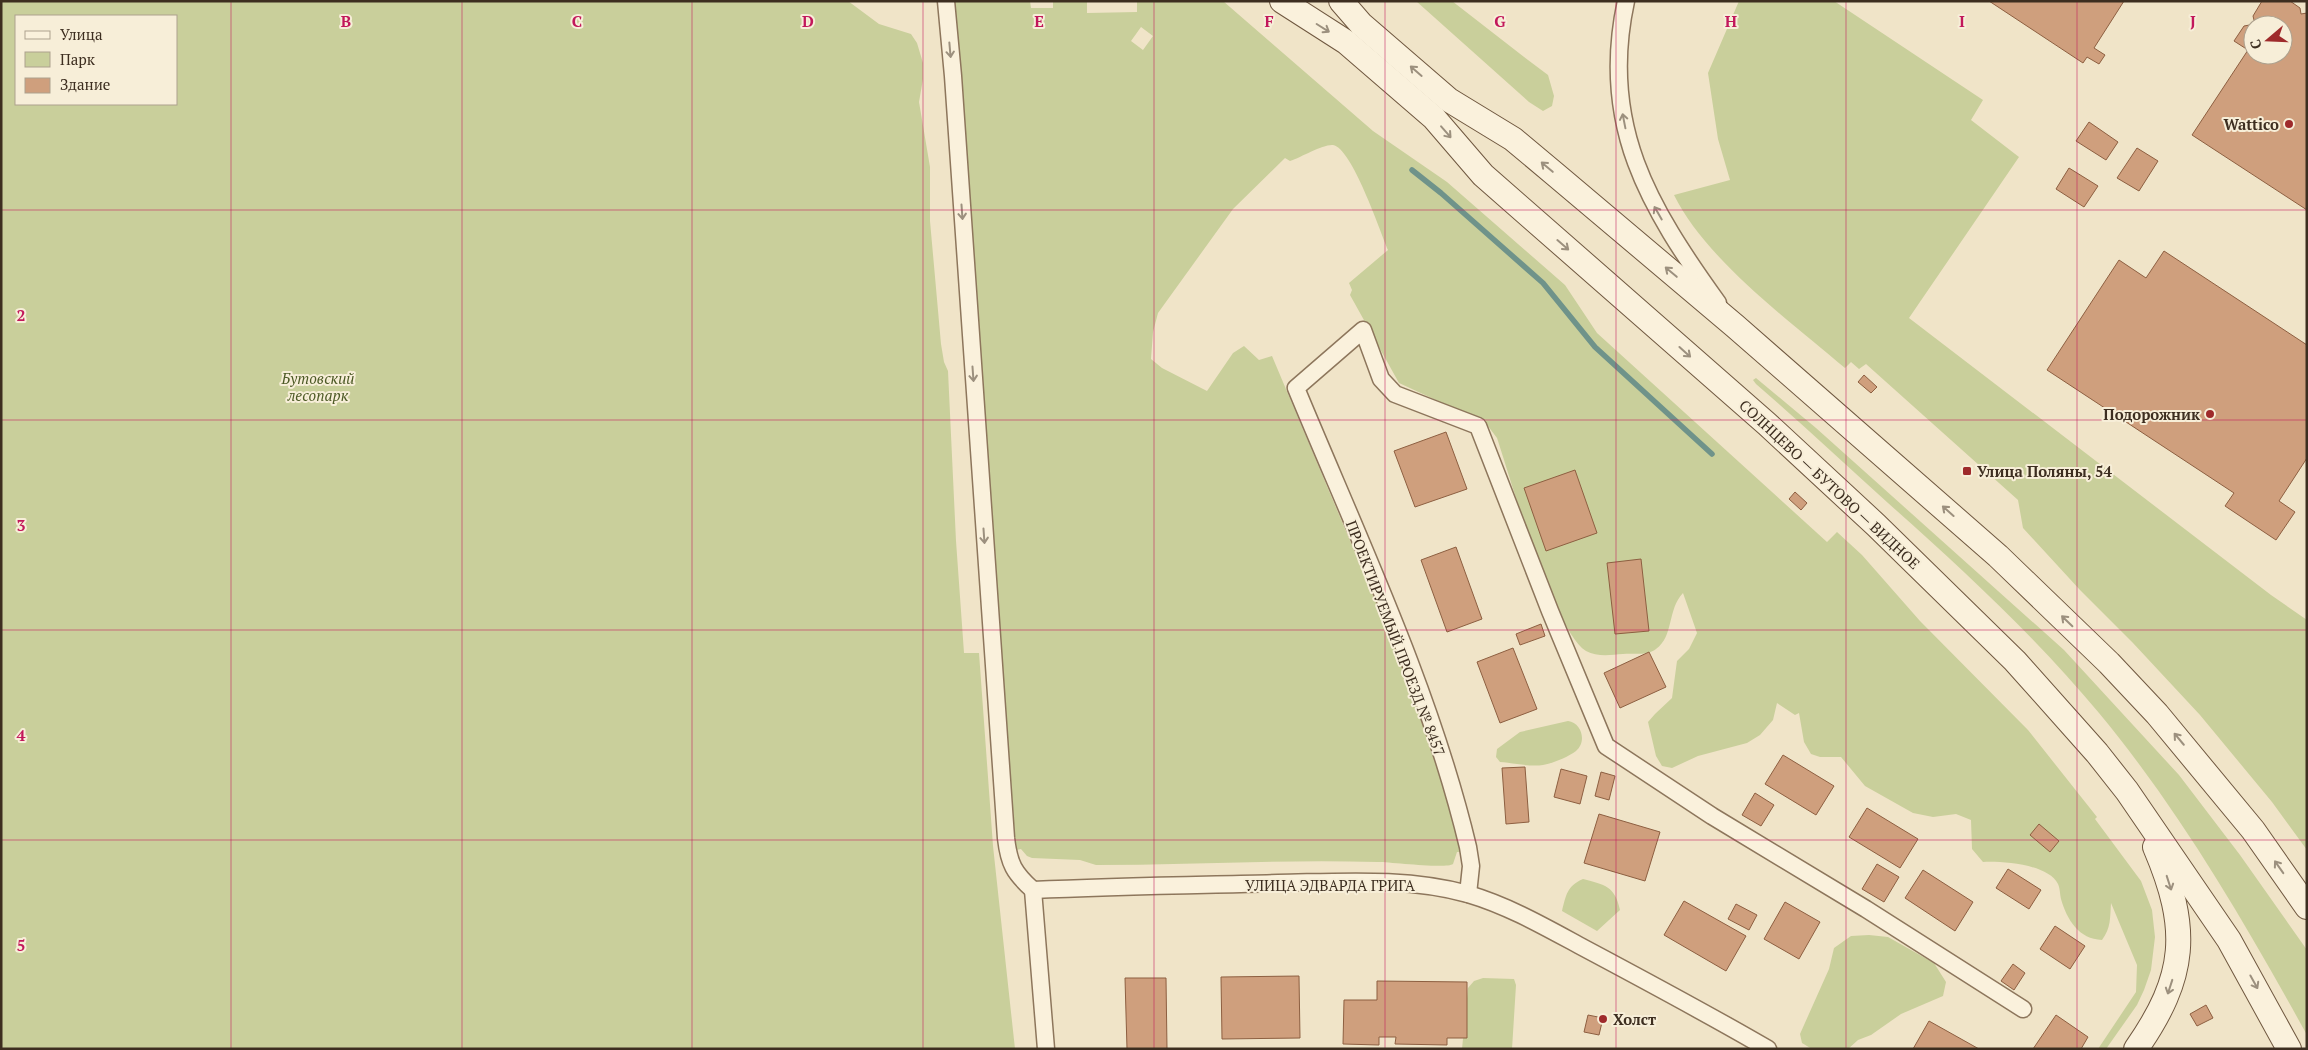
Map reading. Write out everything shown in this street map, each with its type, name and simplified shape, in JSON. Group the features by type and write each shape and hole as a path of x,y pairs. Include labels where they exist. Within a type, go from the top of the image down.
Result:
{"main road":[{"name":"СОЛНЦЕВО — БУТОВО — ВИДНОЕ","path":"1282,1 1346,42 1434,118 1483,175 1681,348 1876,525 1963,608 2022,668 2097,752 2126,791 2229,940 2289,1049"},
{"path":"1341,1 1361,24 1449,100 1513,139 1734,326 1998,556 2109,663 2157,714 2253,830 2307,907"},
{"path":"2126,791 2148,831 2164,867 2173,894 2179,940 2177,960 2169,992 2156,1020 2136,1049"}],"street":[{"path":"946,1 953,76 1006,838 1008,855 1014,871 1034,890 1046,1049"},
{"path":"1626,1 1620,44 1619,84 1624,126 1637,168 1648,193 1670,233 1734,326"},
{"name":"ПРОЕКТИРУЕМЫЙ ПРОЕЗД № 8457","path":"1468,894 1471,866 1468,847 1434,729 1394,624 1296,388 1363,330 1381,379 1395,394 1478,426 1550,611 1606,746 1712,816 1866,909 2023,1009"},
{"name":"УЛИЦА ЭДВАРДА ГРИГА","path":"1034,890 1112,886 1376,882 1430,886 1468,894 1529,919 1683,1000 1768,1049"}],"green space":[{"name":"Бутовский лесопарк","path":"1,1 848,1 879,24 911,34 917,43 923,63 923,79 919,102 930,167 930,221 941,344 944,362 948,371 956,541 964,653 979,653 993,846 1015,1049 1,1049"},
{"path":"952,1 1030,1 1031,8 1053,8 1053,1 1087,1 1087,13 1137,12 1137,1 1223,1 1373,131 1447,182 1565,285 1597,333 1827,542 1837,532 1862,555 1920,621 2028,730 2097,817 2095,819 2141,881 2152,910 2155,937 2151,970 2137,1005 2106,1049 2098,1049 2136,992 2137,965 2111,903 2109,927 2105,936 2102,940 2087,936 2075,927 2071,921 2061,899 2058,884 2053,877 2045,872 2024,865 1983,862 1972,849 1971,820 1956,814 1933,817 1913,813 1865,786 1841,757 1820,757 1811,754 1804,742 1799,713 1795,715 1777,703 1773,720 1760,735 1747,743 1698,756 1672,768 1662,766 1656,756 1648,722 1672,698 1677,661 1689,649 1697,633 1683,593 1675,607 1666,637 1662,644 1649,653 1595,654 1586,651 1574,638 1547,586 1497,438 1488,426 1477,419 1399,383 1350,295 1352,290 1349,283 1388,250 1357,175 1340,150 1333,145 1290,161 1285,158 1233,209 1158,313 1153,332 1151,359 1162,368 1207,391 1233,353 1244,346 1259,360 1272,356 1408,678 1447,795 1461,852 1457,852 1453,864 1440,866 1343,861 1096,865 1080,860 1032,858 1027,856 1021,849 1016,850","holes":["1141,27 1153,36 1143,50 1131,41"]},
{"path":"1416,1 1452,1 1548,75 1554,96 1552,106 1543,111 1529,102"},
{"path":"1739,1 1834,1 1983,100 1971,120 2019,157 1909,318 2271,595 2307,620 2307,850 2272,802 2200,715 2023,528 2018,500 1866,364 1859,369 1851,362 1845,368 1775,310 1706,243 1688,219 1674,195 1730,180 1718,139 1708,73"},
{"path":"1756,378 1816,428 2064,650 2179,775 2240,855 2307,950 2307,1035 2260,951 2210,869 2157,789 2099,713 2024,630 1943,553 1756,384 1753,380"},
{"path":"1568,721 1577,725 1582,738 1576,751 1565,758 1533,766 1500,762 1496,757 1497,749 1520,732"},
{"path":"1583,879 1608,888 1612,891 1618,902 1620,910 1597,931 1562,911 1570,888"},
{"path":"1851,936 1888,937 1934,963 1946,982 1943,996 1901,1014 1871,1035 1858,1040 1848,1049 1812,1049 1802,1043 1800,1034 1829,969 1834,948"},
{"path":"1483,978 1514,979 1516,985 1512,1049 1462,1049 1468,988 1474,981"}],"building":[{"path":"1989,1 2124,1 2094,48 2105,55 2099,64 2087,57 2083,63"},
{"path":"2262,1 2290,1 2300,8 2301,14 2307,13 2307,210 2192,135 2243,58 2243,65 2293,65 2293,15 2254,15"},
{"path":"2243,28 2243,47 2234,41"},
{"path":"2089,122 2118,142 2106,160 2076,141"},
{"path":"2137,148 2158,161 2139,191 2117,178"},
{"path":"2069,168 2098,186 2084,207 2056,189"},
{"name":"Подорожник","path":"2164,251 2307,345 2307,458 2279,501 2295,512 2276,540 2225,506 2234,493 2047,370 2119,260 2146,278"},
{"path":"1864,375 1877,387 1871,393 1858,382"},
{"path":"1446,432 1467,489 1415,507 1394,451"},
{"path":"1575,470 1597,533 1546,551 1524,488"},
{"path":"1795,492 1807,503 1801,510 1789,499"},
{"path":"1456,547 1482,619 1447,632 1421,560"},
{"path":"1641,559 1649,631 1615,634 1607,563"},
{"path":"1541,624 1545,636 1520,645 1516,634"},
{"path":"1513,648 1537,709 1500,723 1477,662"},
{"path":"1649,652 1666,687 1620,708 1604,673"},
{"path":"1783,755 1834,786 1816,815 1765,784"},
{"path":"1525,767 1529,822 1506,824 1502,768"},
{"path":"1561,769 1587,776 1580,804 1554,797"},
{"path":"1601,772 1615,776 1609,800 1595,796"},
{"path":"1755,793 1774,805 1761,826 1742,815"},
{"path":"1867,808 1918,839 1900,868 1849,837"},
{"path":"1599,814 1660,832 1645,881 1584,863"},
{"path":"2039,824 2059,841 2050,852 2030,835"},
{"path":"1877,864 1899,877 1884,902 1862,889"},
{"path":"2008,869 2041,890 2029,909 1996,888"},
{"path":"1923,870 1973,902 1955,931 1905,898"},
{"path":"1684,901 1746,936 1726,971 1664,935"},
{"path":"1785,902 1820,922 1799,959 1764,939"},
{"path":"1736,904 1757,915 1749,930 1728,919"},
{"path":"2055,926 2085,946 2070,969 2040,949"},
{"path":"2013,964 2025,973 2014,990 2001,981"},
{"path":"1299,976 1300,1038 1222,1039 1221,977"},
{"path":"1125,978 1166,978 1167,1049 1127,1049"},
{"path":"1377,981 1467,982 1467,1038 1447,1038 1447,1045 1395,1044 1396,1037 1379,1037 1379,1045 1343,1044 1344,1000 1377,1000"},
{"path":"2206,1005 2213,1018 2197,1026 2190,1014"},
{"path":"1588,1015 1603,1018 1599,1035 1584,1032"},
{"path":"2056,1015 2088,1037 2081,1049 2033,1049"},
{"path":"1929,1021 1979,1049 1913,1049"}],"waterway":[{"path":"1412,170 1441,193 1543,283 1595,347 1712,454"}],"place":[{"name":"Wattico","path":"2289,124"},
{"name":"Подорожник","path":"2210,414"},
{"name":"Улица Поляны, 54","path":"1967,471"},
{"name":"Холст","path":"1603,1019"}]}
